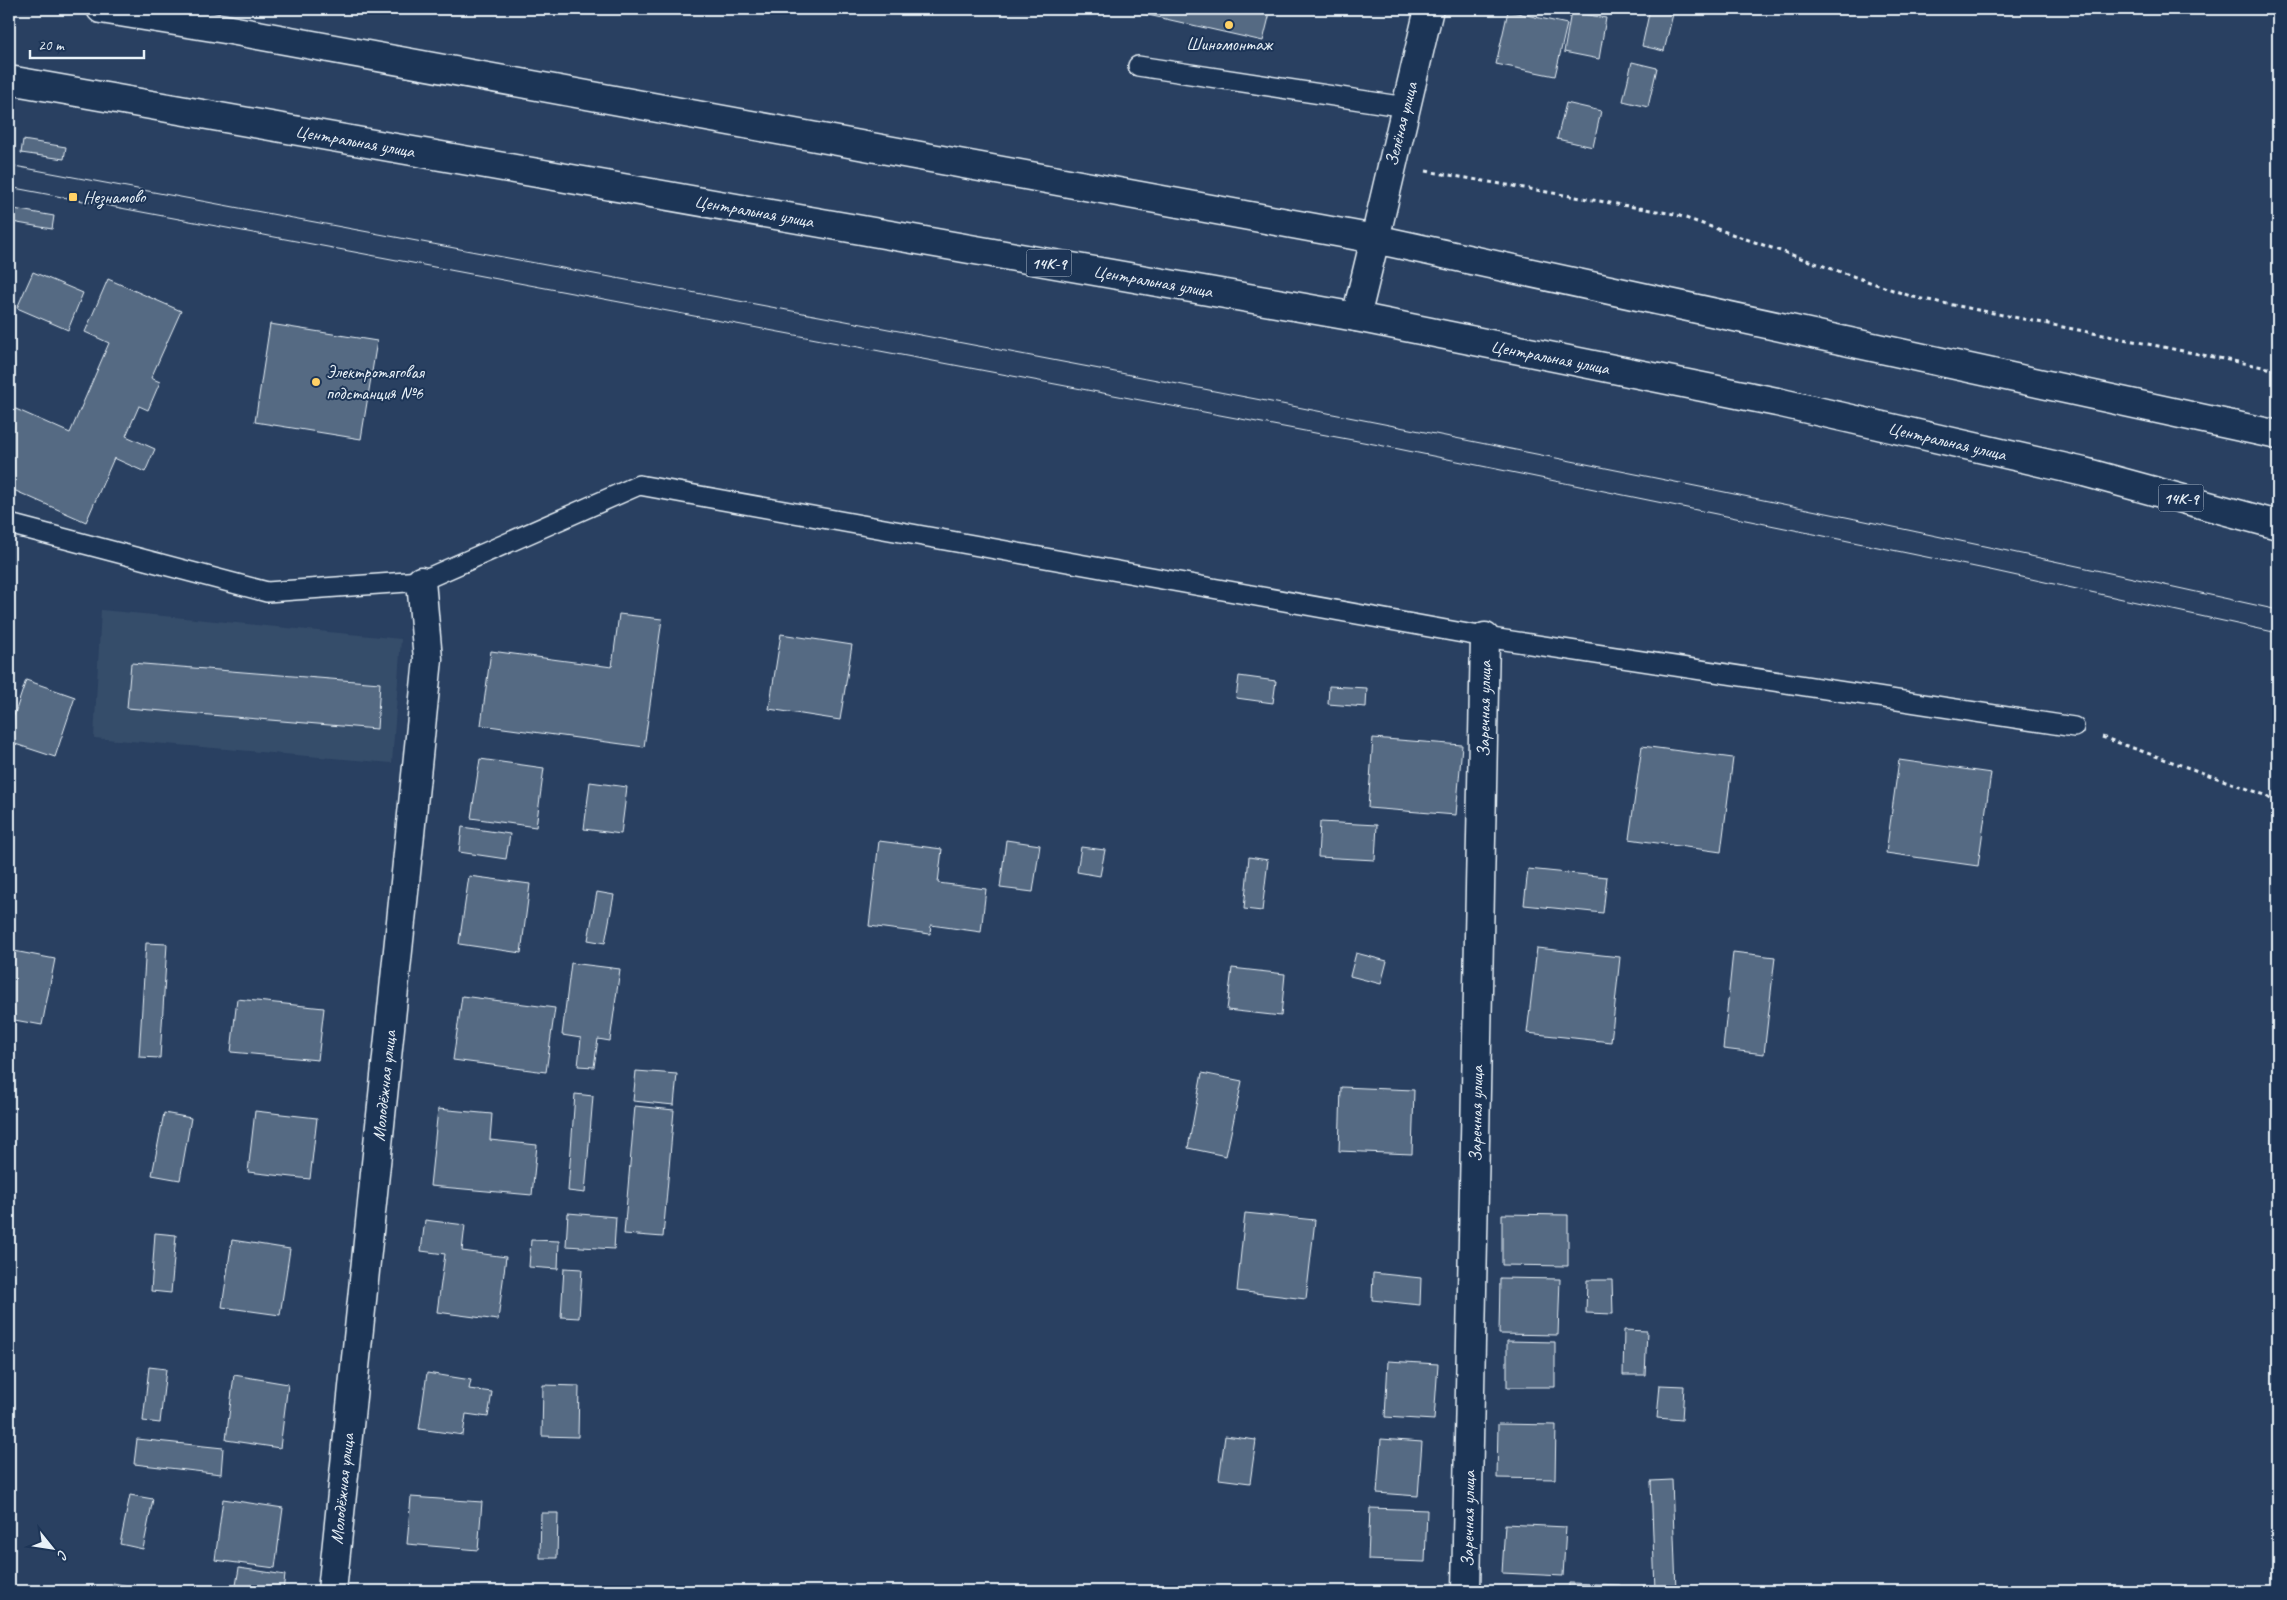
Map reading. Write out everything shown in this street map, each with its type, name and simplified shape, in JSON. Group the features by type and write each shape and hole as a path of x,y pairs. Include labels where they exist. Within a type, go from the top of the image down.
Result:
{"main road":[{"path":"102,9 226,29 1375,239 2278,435"},
{"path":"198,9 226,29"},
{"name":"Зелёная улица","path":"1356,317 1429,9"},
{"name":"Центральная улица","path":"9,80 1356,317 1777,402 2084,472 2278,525"},
{"name":"Молодёжная улица","path":"332,1591 428,659 421,581"},
{"name":"Заречная улица","path":"1466,1591 1485,637"}],"lane":[{"path":"1138,66 1406,107"},
{"path":"9,524 268,592 421,581 640,485 1485,637 2074,727"}],"path":[{"path":"1391,165 1674,214 1913,297 2278,370"},
{"path":"2074,727 2265,795 2278,804"}],"shaded area":[{"path":"101,610 401,639 392,763 94,738"}],"building":[{"path":"1135,9 1271,9 1263,41 1135,12"},
{"path":"1650,9 1673,14 1664,51 1642,46"},
{"path":"1508,11 1567,24 1555,76 1496,64"},
{"path":"1571,12 1606,18 1599,59 1564,52"},
{"path":"1632,62 1657,68 1648,107 1623,101"},
{"path":"1566,103 1601,111 1593,147 1557,139"},
{"path":"23,140 66,147 64,159 21,153"},
{"path":"14,209 54,216 52,229 12,222"},
{"path":"33,272 83,293 68,330 17,308"},
{"path":"108,279 181,311 151,378 160,382 148,410 139,406 126,436 155,449 145,472 114,458 86,522 9,488 9,406 70,433 109,343 85,332"},
{"name":"Электротяговая подстанция №6","path":"270,324 377,341 361,439 255,422"},
{"path":"619,614 662,619 644,747 481,725 491,651 612,667"},
{"path":"781,634 852,645 840,720 769,709"},
{"path":"131,663 380,683 377,729 127,708"},
{"path":"1239,676 1276,681 1273,703 1236,698"},
{"path":"26,680 75,697 55,757 9,742 9,731"},
{"path":"1329,686 1367,688 1366,707 1328,704"},
{"path":"1373,738 1462,745 1456,815 1368,808"},
{"path":"1642,746 1733,758 1721,852 1629,839"},
{"path":"480,759 544,768 536,827 471,818"},
{"path":"1899,760 1991,773 1978,866 1886,853"},
{"path":"590,782 627,787 621,834 584,829"},
{"path":"1320,822 1377,825 1375,860 1318,857"},
{"path":"462,827 510,834 506,859 459,852"},
{"path":"1006,840 1040,845 1033,892 1000,888"},
{"path":"879,841 942,849 938,883 986,889 981,932 931,925 930,934 869,926"},
{"path":"1081,847 1105,850 1100,876 1077,872"},
{"path":"1249,857 1268,860 1262,911 1244,909"},
{"path":"1528,869 1607,877 1603,913 1524,905"},
{"path":"469,876 530,884 521,953 459,944"},
{"path":"597,892 614,895 605,943 588,940"},
{"path":"146,943 167,944 160,1058 139,1057"},
{"path":"1537,948 1620,957 1611,1042 1527,1033"},
{"path":"9,950 55,959 42,1025 9,1019"},
{"path":"1733,952 1775,957 1764,1054 1723,1049"},
{"path":"1356,953 1387,961 1381,984 1350,976"},
{"path":"571,963 620,969 610,1041 598,1039 594,1067 578,1066 581,1038 562,1035"},
{"path":"1232,968 1285,974 1281,1016 1227,1010"},
{"path":"462,996 555,1008 546,1072 453,1060"},
{"path":"237,999 324,1008 318,1060 231,1052"},
{"path":"636,1071 677,1074 674,1105 633,1101"},
{"path":"1202,1073 1242,1081 1226,1156 1188,1148"},
{"path":"1341,1087 1414,1090 1412,1154 1339,1151"},
{"path":"575,1094 593,1096 585,1193 568,1191"},
{"path":"635,1106 674,1110 663,1237 624,1234"},
{"path":"438,1109 492,1114 490,1140 537,1145 532,1195 430,1186"},
{"path":"255,1111 317,1118 310,1179 248,1172"},
{"path":"164,1113 191,1118 180,1180 152,1175"},
{"path":"568,1213 616,1217 614,1249 566,1246"},
{"path":"1245,1213 1315,1220 1306,1299 1237,1291"},
{"path":"1502,1214 1568,1215 1568,1266 1502,1265"},
{"path":"425,1220 465,1225 462,1251 506,1257 498,1320 437,1312 445,1254 421,1251"},
{"path":"155,1233 176,1235 171,1293 151,1291"},
{"path":"232,1240 290,1249 280,1315 222,1307"},
{"path":"531,1240 559,1241 558,1269 529,1267"},
{"path":"564,1268 582,1269 579,1318 561,1317"},
{"path":"1373,1273 1421,1278 1420,1305 1372,1300"},
{"path":"1500,1278 1560,1279 1558,1335 1499,1334"},
{"path":"1587,1280 1612,1280 1613,1314 1586,1313"},
{"path":"1624,1330 1647,1331 1645,1375 1623,1375"},
{"path":"1507,1341 1555,1342 1555,1387 1507,1387"},
{"path":"1388,1361 1438,1364 1434,1420 1385,1417"},
{"path":"149,1367 166,1369 160,1423 143,1421"},
{"path":"427,1373 471,1380 469,1389 492,1392 488,1417 466,1414 463,1435 419,1429"},
{"path":"234,1375 288,1384 280,1448 226,1440"},
{"path":"543,1385 579,1386 578,1437 542,1436"},
{"path":"1660,1385 1684,1386 1682,1420 1657,1418"},
{"path":"1498,1424 1556,1425 1555,1479 1497,1478"},
{"path":"1225,1436 1256,1440 1250,1483 1219,1479"},
{"path":"137,1439 223,1448 221,1474 134,1464"},
{"path":"1381,1439 1422,1442 1418,1496 1377,1493"},
{"path":"1672,1480 1676,1591 1655,1591 1651,1481"},
{"path":"130,1495 153,1499 143,1549 120,1544"},
{"path":"411,1497 482,1502 478,1550 407,1544"},
{"path":"223,1499 283,1508 275,1568 215,1560"},
{"path":"1370,1508 1427,1510 1425,1562 1368,1560"},
{"path":"541,1513 558,1513 557,1558 540,1558"},
{"path":"1505,1524 1566,1527 1563,1576 1502,1573"},
{"path":"239,1568 285,1575 283,1591 235,1591"},
{"path":"113,1583 156,1591 112,1591"},
{"path":"1569,1583 1620,1585 1620,1591 1568,1591"}],"tram line":[{"path":"9,165 861,324 1429,433 1996,548 2278,610"},
{"path":"9,187 1379,445 1990,570 2278,633"}],"place":[{"name":"Шиномонтаж","path":"1229,25"},
{"name":"Незнамово","path":"73,197"},
{"name":"Электротяговая подстанция №6","path":"316,382"}]}
